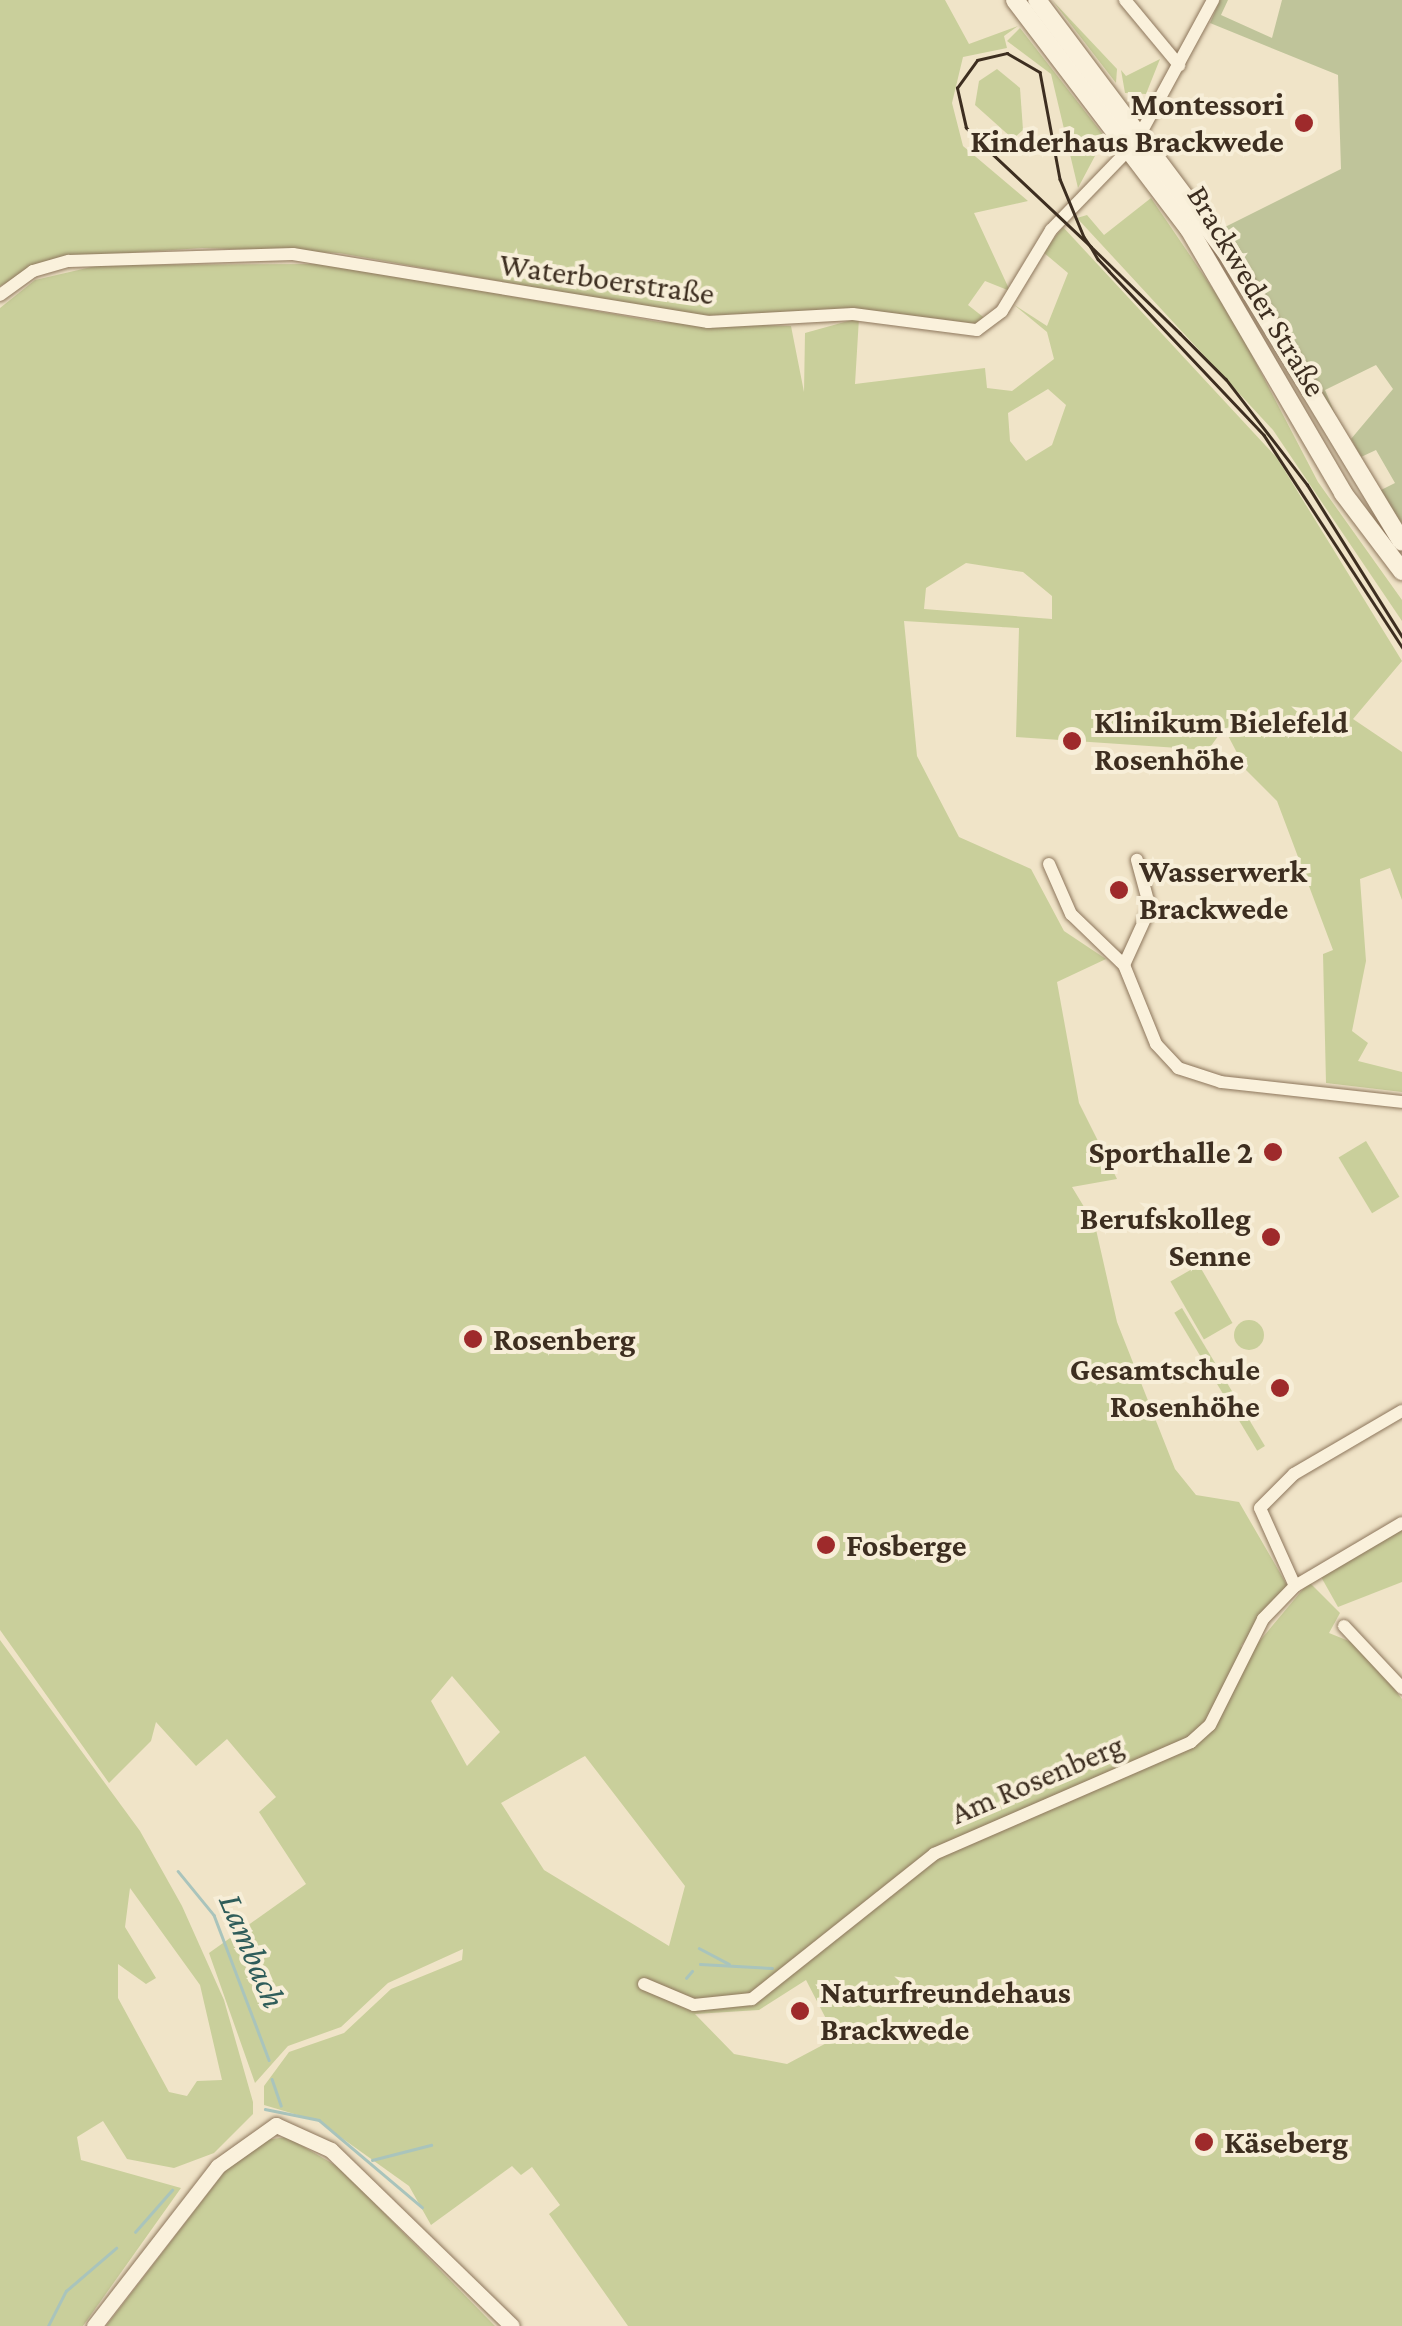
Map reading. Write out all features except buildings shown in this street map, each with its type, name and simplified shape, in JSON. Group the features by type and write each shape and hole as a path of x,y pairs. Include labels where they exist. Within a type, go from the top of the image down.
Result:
{"main road":[{"name":"Brackweder Straße","path":"1015,0 1135,142 1248,285 1402,542"},
{"name":"Brackweder Straße","path":"1037,0 1135,142 1219,274 1343,493 1401,571"}],"street":[{"path":"1124,0 1179,65"},
{"name":"Waterboerstraße","path":"0,295 33,271 70,261 293,254 708,322 869,315 968,332 994,321 1047,235 1135,142 1213,0"},
{"path":"1124,965 1150,908 1137,860"},
{"path":"1049,864 1068,910 1124,965 1156,1044 1186,1073 1402,1102"},
{"path":"1295,1586 1260,1508 1294,1474 1402,1411"},
{"name":"Am Rosenberg","path":"644,1984 694,2004 752,2000 934,1854 1192,1742 1227,1694 1253,1632 1295,1586 1402,1522"},
{"path":"1344,1626 1402,1688"},
{"path":"94,2326 218,2166 276,2125 331,2150 512,2326"}],"green space":[{"path":"0,0 945,0 969,44 1018,26 1004,36 1007,48 963,57 952,103 963,146 1028,201 974,213 1010,291 985,281 968,305 987,320 978,324 858,309 696,316 339,253 202,248 57,258 0,286"},
{"path":"1052,0 1117,69 1116,83 1072,26"},
{"path":"1220,0 1228,0 1221,15 1272,38 1282,0 1402,0 1402,524 1379,491 1395,483 1376,450 1361,457 1351,439 1393,389 1376,365 1325,390 1341,428 1225,227 1341,169 1338,75 1210,23"},
{"path":"1020,28 1105,137 1078,188 1051,74 1007,41"},
{"path":"1160,59 1146,94 1125,93 1121,70 1126,76"},
{"path":"997,69 1020,88 1023,130 1013,139 975,105 979,81"},
{"path":"1151,198 1232,317 1318,482 1402,600 1402,621 1273,430 1077,218 1087,215 1104,235"},
{"path":"1063,227 1277,458 1402,661 1353,719 1402,752 1402,900 1390,868 1360,879 1366,961 1352,1031 1368,1043 1358,1061 1402,1072 1402,1092 1326,1083 1323,954 1333,950 1277,801 1246,770 1224,728 1208,750 1016,737 1019,628 904,621 917,756 959,837 1031,869 1064,931 1106,959 1057,982 1079,1103 1117,1179 1072,1187 1095,1225 1117,1322 1175,1469 1196,1495 1239,1502 1287,1585 1241,1646 1247,1656 1309,1582 1340,1613 1329,1633 1361,1646 1402,1699 1402,2326 628,2326 549,2214 560,2205 532,2167 521,2175 512,2166 431,2225 409,2186 318,2121 264,2105 264,2086 289,2052 344,2033 391,1989 462,1960 463,1949 388,1983 341,2027 288,2046 255,2083 209,1953 306,1884 259,1812 276,1797 227,1739 196,1766 156,1722 151,1741 109,1783 0,1630 0,308 35,280 100,265 330,264 659,322 791,326 804,392 805,333 859,318 855,384 985,368 987,388 1012,391 1054,359 1047,332 1013,304 1047,326 1068,273 1043,252","holes":["1048,389 1066,405 1052,445 1026,461 1010,441 1008,413","966,563 1023,572 1052,596 1052,619 924,609 926,588","452,1676 500,1732 467,1766 431,1701","585,1756 685,1886 669,1946 544,1870 501,1803","806,1980 836,2038 787,2064 734,2054 695,2014 759,2010"]},
{"path":"1366,1141 1399,1197 1372,1213 1339,1157"},
{"path":"1199,1265 1232,1323 1204,1340 1170,1282"},
{"path":"1182,1308 1265,1446 1257,1451 1174,1313"},
{"path":"1249,1320 1260,1324 1264,1335 1260,1346 1249,1350 1238,1346 1234,1335 1238,1324"},
{"path":"1402,1530 1402,1582 1338,1607 1320,1575"},
{"path":"0,1640 140,1831 182,1906 224,2000 253,2114 214,2153 174,2168 127,2159 103,2121 77,2137 81,2160 181,2188 83,2326 0,2326","holes":["130,1888 200,1985 222,2080 197,2081 187,2096 169,2092 118,1998 118,1964 146,1984 156,1978 125,1927"]},
{"path":"287,2137 340,2168 495,2326 106,2326 225,2171 265,2140"}],"waterway":[{"name":"Lambach","path":"178,1871 214,1915 269,2060"},
{"path":"699,1948 729,1964"},
{"path":"700,1964 772,1968"},
{"path":"686,1978 692,1971"},
{"name":"Lambach","path":"272,2079 281,2105"},
{"path":"265,2109 319,2120 422,2207"},
{"path":"372,2160 431,2145"},
{"path":"135,2232 172,2190"},
{"path":"48,2326 66,2291 116,2248"}],"tram line":[{"path":"1402,637 1307,485 1226,380 1091,247 966,128 957,88 977,60 1007,53 1040,72 1060,179 1084,237 1091,247 1098,259 1264,435 1402,647"}],"place":[{"name":"Montessori Kinderhaus Brackwede","path":"1304,123"},
{"name":"Klinikum Bielefeld Rosenhöhe","path":"1072,741"},
{"name":"Wasserwerk Brackwede","path":"1119,890"},
{"name":"Sporthalle 2","path":"1273,1152"},
{"name":"Berufskolleg Senne","path":"1271,1237"},
{"name":"Rosenberg","path":"473,1339"},
{"name":"Gesamtschule Rosenhöhe","path":"1280,1388"},
{"name":"Fosberge","path":"826,1545"},
{"name":"Naturfreundehaus Brackwede","path":"800,2011"},
{"name":"Käseberg","path":"1204,2142"}]}
